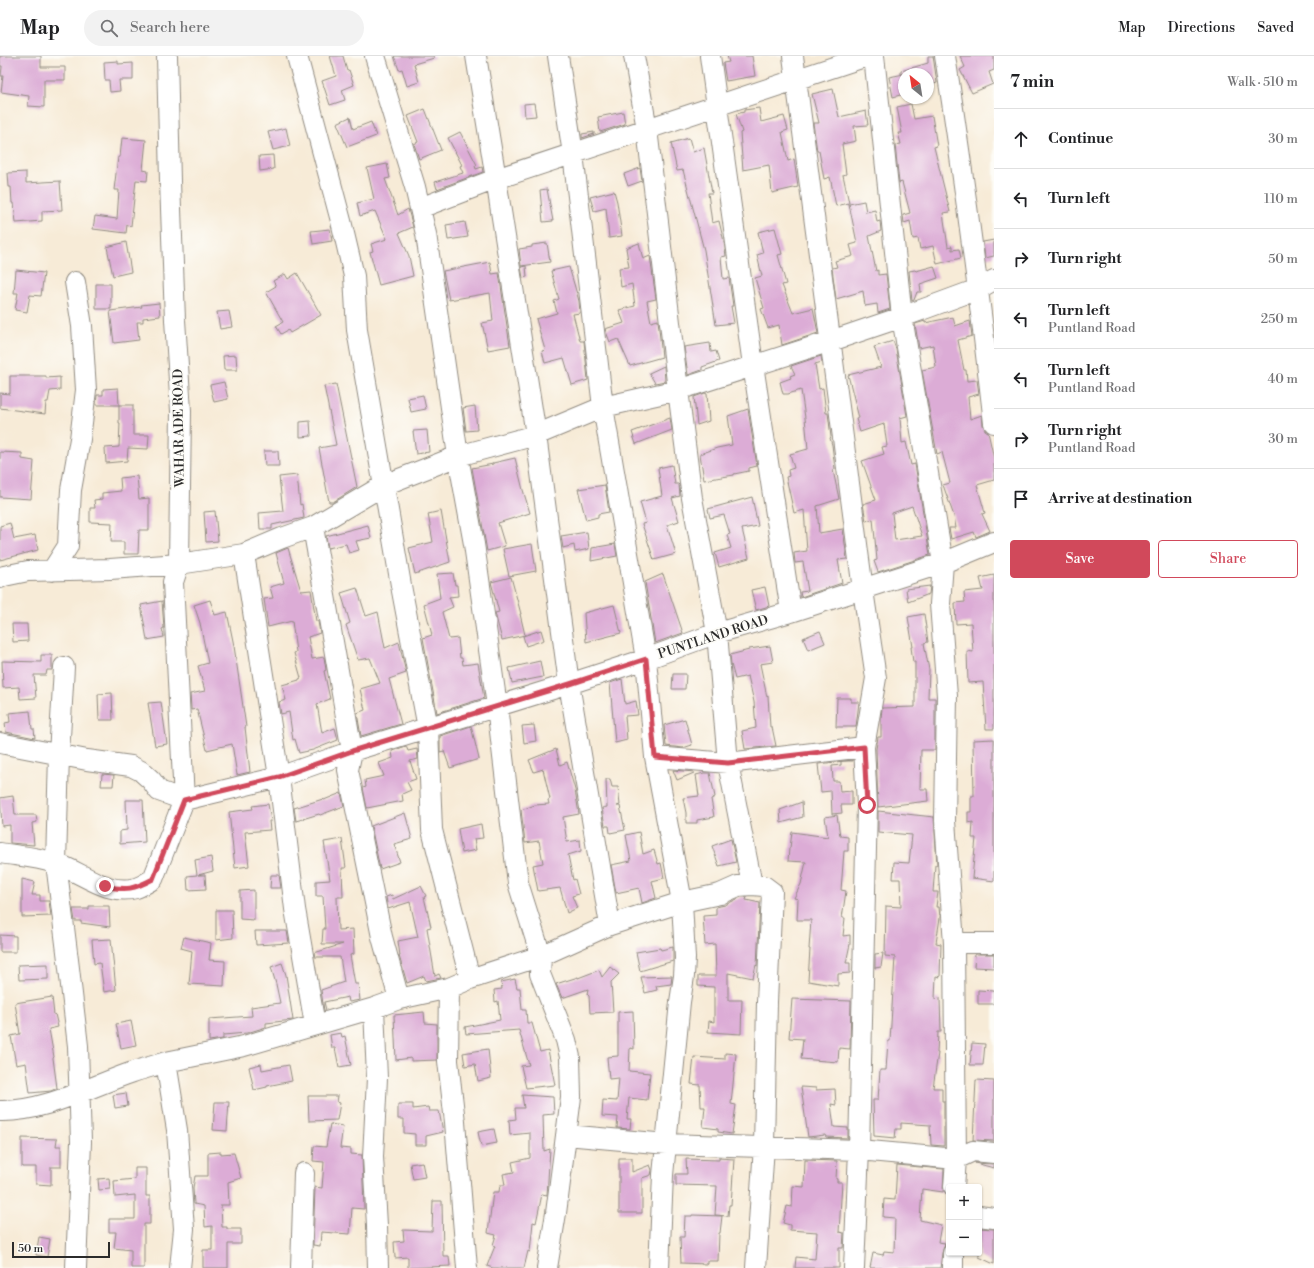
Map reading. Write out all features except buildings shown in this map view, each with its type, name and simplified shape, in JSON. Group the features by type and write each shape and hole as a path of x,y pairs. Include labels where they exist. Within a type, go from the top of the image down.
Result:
{"street":[{"name":"WAHAR ADE ROAD","path":"167,56 175,320 181,411 179,564 173,582 184,800"},
{"path":"297,56 341,221 354,276 357,330 402,591 428,728 432,830 470,979"},
{"path":"375,56 415,187 426,234 458,456 474,544 497,706 518,883 541,956 540,974 566,1040 570,1057 571,1097 556,1213 547,1268"},
{"path":"476,56 536,435 570,684 610,925"},
{"path":"558,56 572,154 603,407 646,659 655,757 682,902 685,958 684,976 680,1002 663,1175 659,1268"},
{"path":"634,56 647,129 692,498 717,633 728,763 752,885"},
{"path":"710,56 753,365 791,612"},
{"path":"793,56 863,590 876,678 864,747 867,805 859,1150 854,1268"},
{"path":"420,208 496,179 867,56"},
{"path":"874,56 902,317 943,563 940,604 946,696 945,821 954,943 956,1159 954,1184"},
{"path":"945,56 959,143 986,284 994,422"},
{"path":"52,571 68,546 71,490 80,439 86,390 82,326 75,282"},
{"path":"0,578 28,571 110,569 179,564 244,554 282,538 313,528 384,485 458,456 536,435 603,407 678,390 831,341 902,317 986,284"},
{"path":"313,528 352,751 348,770 382,937 400,999"},
{"name":"PUNTLAND ROAD","path":"184,800 279,777 352,751 570,684 646,659 717,633 863,590 943,563 994,542"},
{"path":"244,554 279,777 295,909 315,1025"},
{"path":"64,667 59,754 56,863 76,1031 81,1142 76,1268"},
{"path":"0,743 131,766 141,771 151,780 159,791 184,800 153,879 137,887 121,890 105,886 87,876 56,863 0,853"},
{"path":"655,757 728,763 864,747"},
{"path":"0,1112 9,1112 39,1106 79,1093 133,1072 157,1066 166,1062 244,1046 400,999 449,988 470,979 541,956 610,925 682,902 720,894 738,886 764,886 772,892 767,1002 764,1146 756,1268"},
{"path":"954,943 994,943"},
{"path":"449,988 448,1061 455,1122 467,1268"},
{"path":"374,1008 377,1078 373,1157 378,1268"},
{"path":"166,1062 176,1130 184,1229 180,1268"},
{"path":"566,1135 667,1144 859,1150 956,1159 973,1151 994,1153"},
{"path":"301,1268 304,1173"},
{"path":"982,1216 994,1218"},
{"path":"953,1256 953,1268"}],"route":[{"path":"105,886 121,890 137,887 153,879 184,800 279,777 352,751 646,659 655,757 728,763 864,747 867,805"}]}
